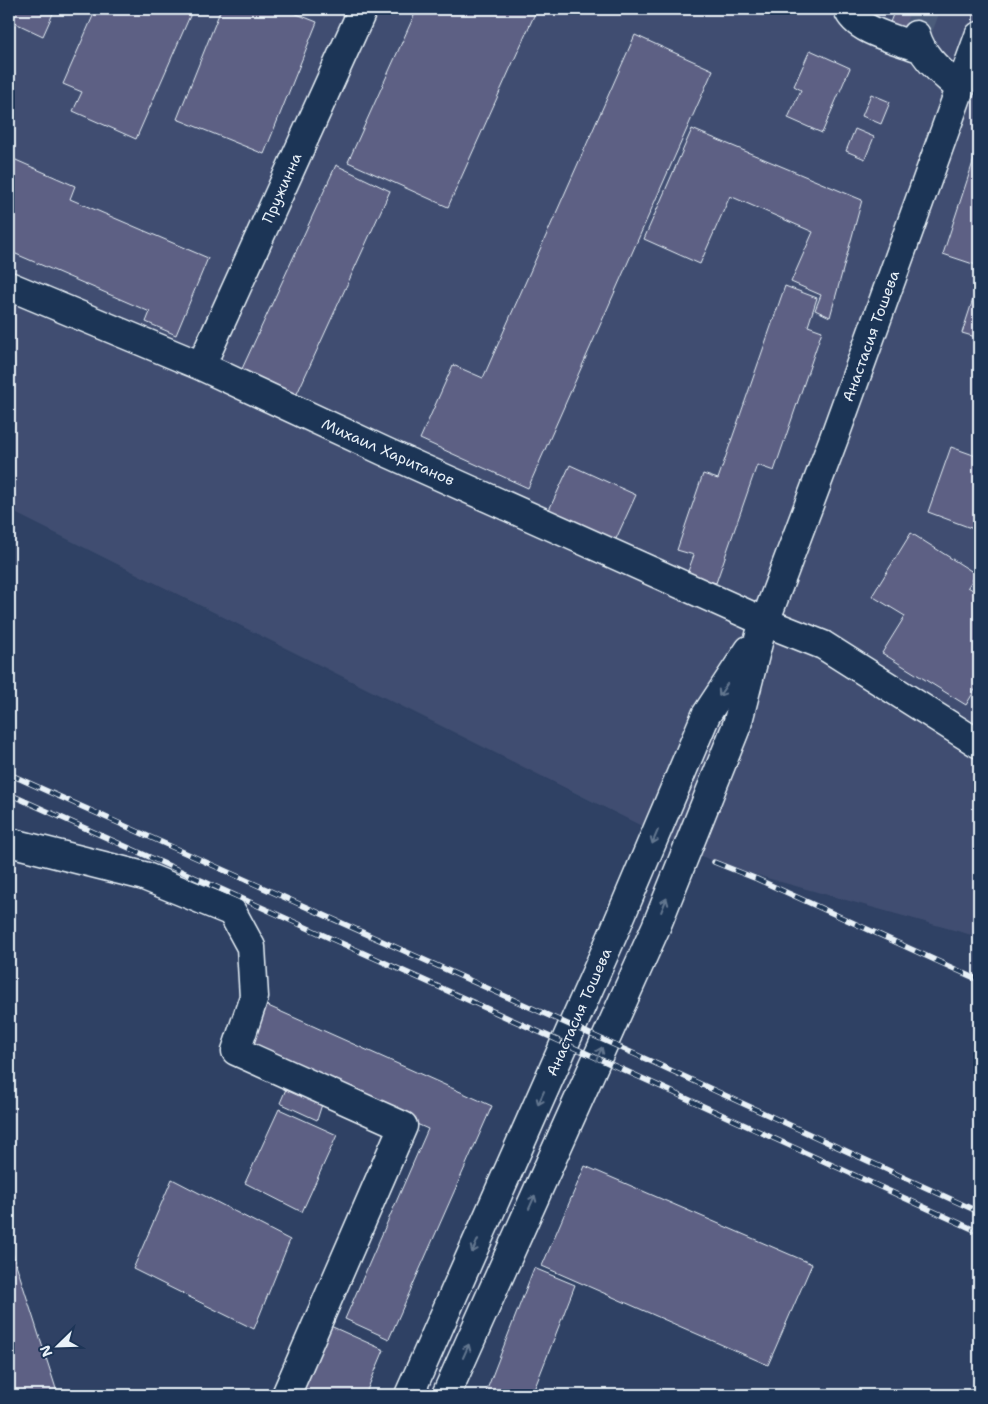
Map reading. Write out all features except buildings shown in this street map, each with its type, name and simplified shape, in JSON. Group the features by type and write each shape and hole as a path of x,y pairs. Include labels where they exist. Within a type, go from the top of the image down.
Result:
{"main road":[{"name":"Пружинна","path":"201,366 363,9"},
{"path":"848,9 850,16 861,26 912,37 928,59 960,89"},
{"name":"Анастасия Тошева","path":"446,1395 656,927 737,725 762,628 834,438 979,36"},
{"name":"Михаил Хаританов","path":"9,286 201,366 762,628 823,645 979,744"},
{"name":"Анастасия Тошева","path":"409,1395 614,932 706,715 762,628"},
{"path":"9,842 144,876 232,912 251,947 254,996 236,1051 403,1126 286,1395"}],"shaded area":[{"path":"9,9 979,9 979,937 714,862 9,510"}],"tunnel":[{"path":"916,35 926,9"}],"railway":[{"path":"9,774 657,1064 979,1212"},
{"path":"9,794 979,1232"},
{"path":"714,862 757,879 979,980"}]}
